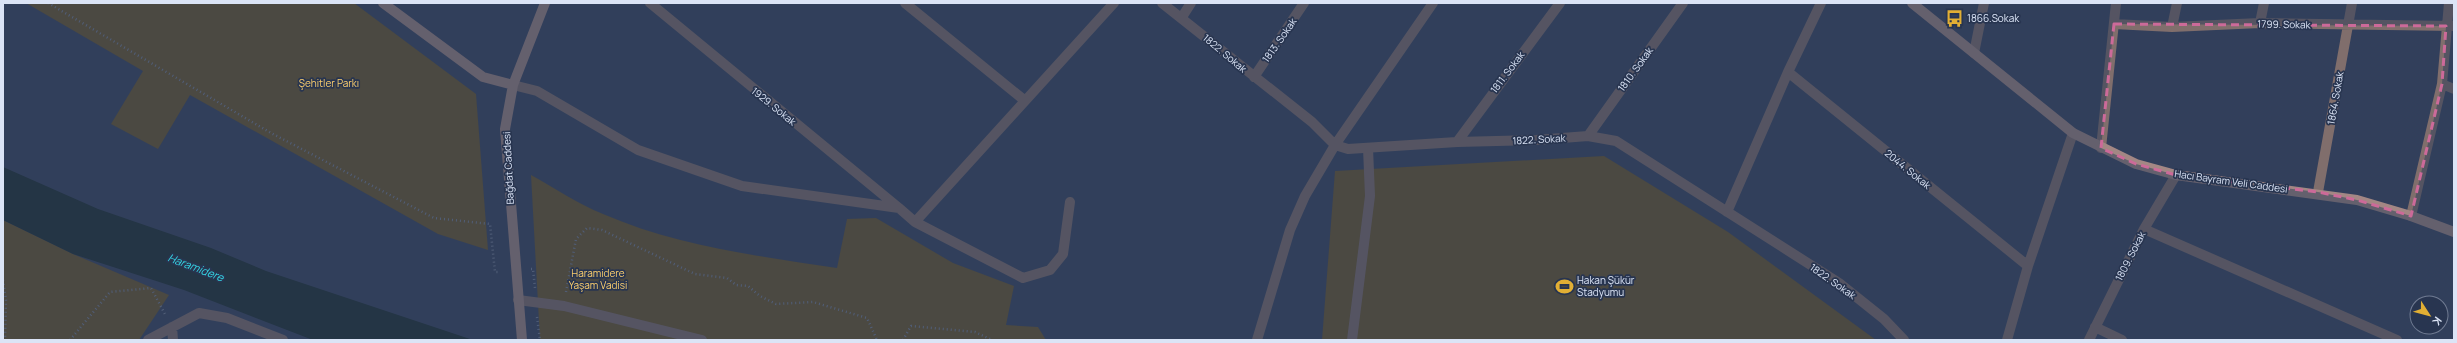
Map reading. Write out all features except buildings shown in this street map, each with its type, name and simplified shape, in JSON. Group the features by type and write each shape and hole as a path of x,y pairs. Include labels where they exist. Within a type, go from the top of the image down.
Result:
{"main road":[{"path":"384,3 483,77 498,83 513,85"},
{"name":"Bağdat Caddesi","path":"522,340 505,135 513,85 545,3"},
{"name":"Hacı Bayram Veli Caddesi","path":"1912,3 2073,133 2136,164 2176,174 2318,192 2357,200 2411,216 2454,232"}],"street":[{"name":"1929. Sokak","path":"650,3 915,222 1023,278 1050,270 1063,254 1070,202"},
{"path":"906,3 1024,100"},
{"path":"915,222 1024,100 1114,3"},
{"name":"1822. Sokak","path":"1162,3 1182,17 1254,77 1312,122 1335,145 1348,149 1588,136 1616,141 1838,283 1884,319 1904,340"},
{"path":"1182,17 1191,3"},
{"name":"1813. Sokak","path":"1254,77 1304,3"},
{"path":"1256,340 1290,230 1305,196 1335,145 1434,3"},
{"name":"1811. Sokak","path":"1457,142 1560,3"},
{"name":"1810. Sokak","path":"1588,136 1683,3"},
{"path":"1727,212 1788,72 1821,3"},
{"path":"1974,54 1984,3"},
{"path":"2101,148 2116,3"},
{"path":"2172,27 2177,3"},
{"path":"2260,24 2264,3"},
{"name":"1864. Sokak","path":"2318,192 2352,3"},
{"path":"2411,216 2442,84 2450,26 2449,3"},
{"name":"1799. Sokak","path":"2114,24 2172,27 2260,24 2450,26"},
{"name":"2044. Sokak","path":"1788,72 2028,266"},
{"path":"2442,84 2454,90"},
{"path":"513,85 538,91 638,150 742,186 899,208"},
{"path":"2007,340 2028,266 2073,133"},
{"path":"1352,340 1370,196 1368,148"},
{"name":"1809. Sokak","path":"2089,340 2144,229 2176,174"},
{"path":"2144,229 2397,340"},
{"path":"518,300 564,306 702,340"},
{"path":"148,340 199,313 227,318 283,340"},
{"path":"172,327 173,340"},
{"path":"2095,328 2122,340"}],"path":[{"path":"48,3 271,133 434,218 490,224 495,272 499,272"},
{"path":"564,306 576,239 587,228 602,230 695,274 727,278 736,285 748,286 760,296 776,304 813,302 867,318 876,340"},
{"path":"3,280 6,300 5,340"},
{"path":"70,340 110,292 151,288 172,327"},
{"path":"903,340 911,326 975,332 992,340"}],"highlighted area":[{"path":"2114,24 2446,26 2442,84 2411,216 2357,200 2318,192 2176,175 2136,164 2101,148"}],"green space":[{"name":"Şehitler Parkı","path":"26,3 354,3 476,94 488,250 438,234 190,95 158,149 111,124 143,71"},
{"name":"Hakan Şükür Stadyumu","path":"1604,156 1728,232 1876,340 1322,340 1335,171"},
{"name":"Haramidere Yaşam Vadisi","path":"531,175 594,210 631,225 660,234 689,242 748,254 837,268 847,219 876,218 953,263 1014,286 1006,325 1038,327 1046,340 540,340"},
{"path":"3,220 73,254 169,295 139,340 3,340"}],"water":[{"name":"Haramidere","path":"3,167 98,209 211,248 266,271 473,340 313,340 184,290 73,254 3,220"}],"place":[{"name":"1866.Sokak","path":"1954,18"},
{"name":"Hakan Şükür Stadyumu","path":"1564,286"}]}
